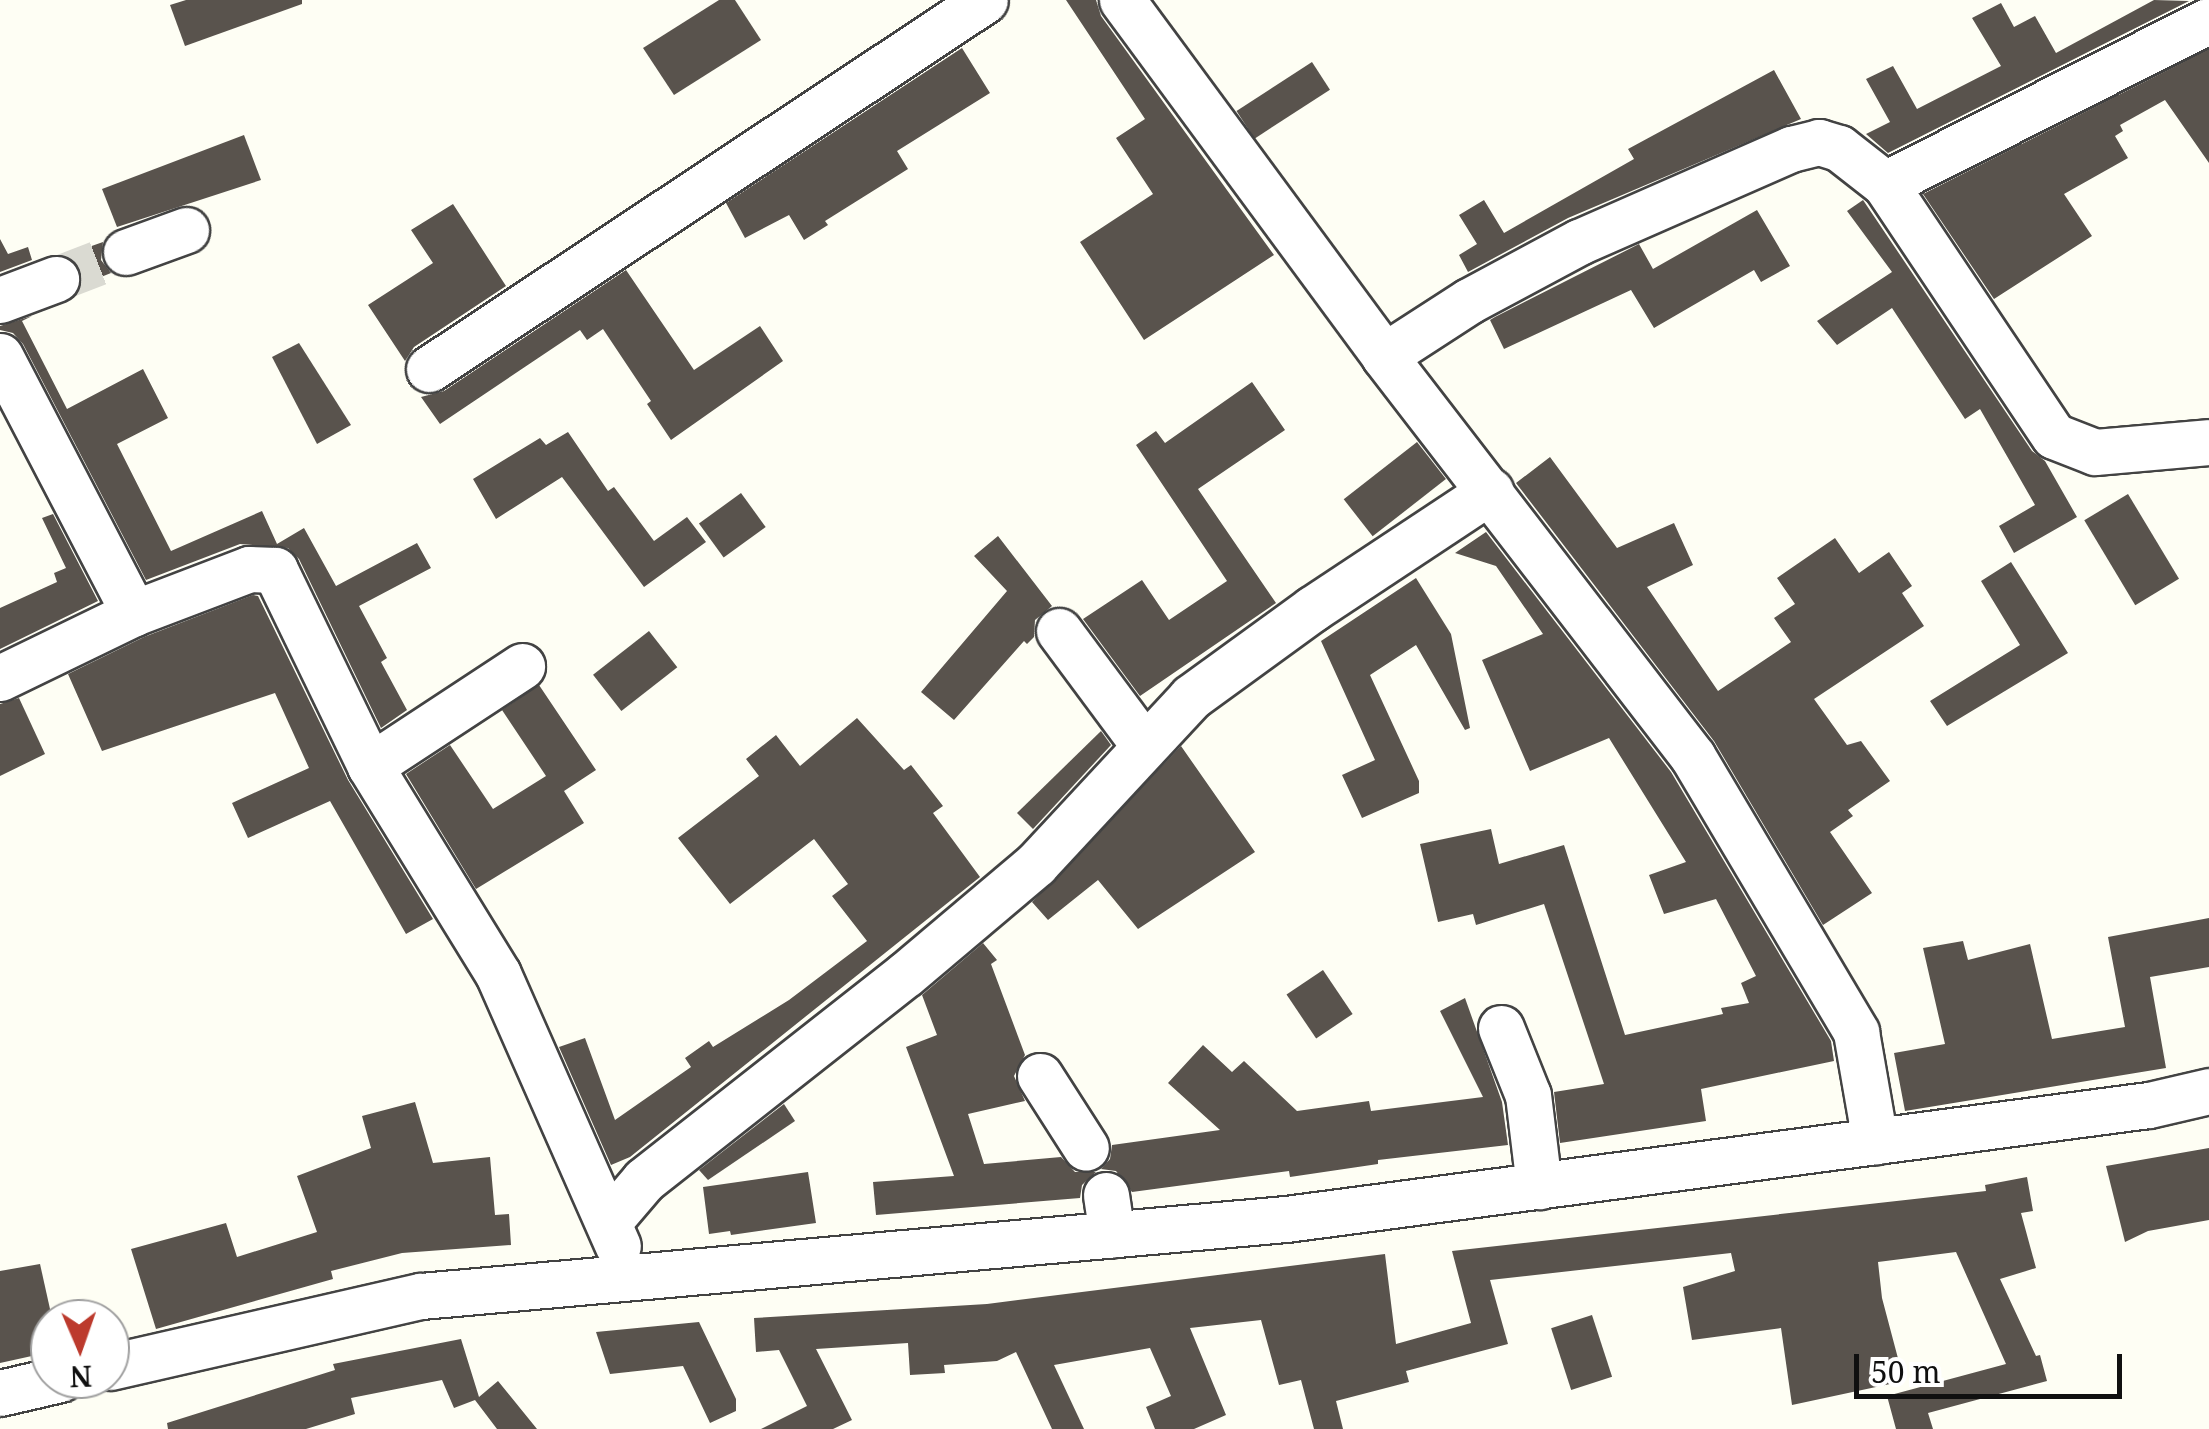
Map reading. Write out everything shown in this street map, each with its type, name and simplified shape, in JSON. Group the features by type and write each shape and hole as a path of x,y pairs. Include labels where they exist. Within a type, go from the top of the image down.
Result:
{"street":[{"path":"428,369 985,0"},
{"path":"1122,0 1384,356 1692,756 1856,1032 1875,1141"},
{"path":"1885,184 2209,20"},
{"path":"1384,356 1469,302 1579,242 1791,149 1819,142 1839,148 1885,184 2054,436 2095,452 2209,442"},
{"path":"126,252 186,230"},
{"path":"0,300 56,278"},
{"path":"3,368 134,614"},
{"path":"610,1220 644,1180 891,986 1036,864 1143,744 1191,697 1312,609 1490,491"},
{"path":"0,678 134,614 250,570 275,570 370,766 498,974 610,1220 628,1277"},
{"path":"1059,631 1143,744"},
{"path":"370,766 522,666"},
{"path":"1501,1028 1528,1095 1539,1186"},
{"path":"1040,1076 1086,1148"},
{"path":"130,1363 421,1296 628,1277 1109,1215 1286,1220 2149,1104 2209,1091"},
{"path":"0,1393 30,1386"}],"building":[{"path":"186,0 302,0 302,4 185,46 170,5"},
{"path":"719,0 735,0 761,40 674,95 643,48"},
{"path":"1066,0 1096,0 1101,16 1274,255 1144,340 1080,242 1153,194 1116,138 1145,119"},
{"path":"2154,0 2189,1 1888,153 1866,134 1890,122 1866,79 1893,66 1917,109 2001,66 1972,18 2001,3 2014,27 2035,16 2056,53"},
{"path":"962,48 990,93 897,151 908,169 825,221 828,225 804,240 789,215 745,238 726,203"},
{"path":"2209,49 2209,163 2165,100 2120,125 2123,131 2115,136 2128,158 2064,194 2092,236 1994,299 1923,194"},
{"path":"1312,62 1330,90 1254,139 1237,111"},
{"path":"1774,70 1801,119 1568,218 1468,272 1459,255 1477,244 1459,215 1484,200 1504,233 1634,159 1628,149"},
{"path":"244,135 261,180 117,227 102,189"},
{"path":"1863,200 2032,451 2045,461 2077,517 2014,553 1999,526 2035,505 1980,409 1965,419 1892,308 1837,345 1817,321 1892,272 1847,211"},
{"path":"453,204 506,286 414,347 405,361 368,305 433,263 411,230"},
{"path":"1757,210 1790,266 1761,282 1754,270 1654,328 1631,290 1504,349 1490,320 1639,244 1653,269"},
{"path":"0,239 8,254 28,247 32,260 0,272"},
{"path":"103,242 101,260 111,273 81,285 80,269 66,255"},
{"path":"626,270 694,370 760,326 783,361 671,440 647,404 651,401 603,329 587,340 580,330 440,424 421,397 444,391"},
{"path":"32,316 22,321 67,409 143,369 168,418 117,444 171,551 262,511 277,544 304,528 336,586 417,543 431,568 359,606 387,658 381,662 407,710 381,728 299,559 288,548 240,544 146,580 23,344 13,333 0,330 0,326"},
{"path":"299,343 351,425 317,444 272,357"},
{"path":"1252,382 1285,430 1198,489 1276,603 1140,696 1083,619 1142,580 1169,620 1227,581 1136,445 1156,431 1165,443"},
{"path":"568,432 608,491 614,487 654,541 687,517 706,542 644,587 562,477 496,519 473,479 540,438 546,445"},
{"path":"1417,442 1446,479 1373,536 1344,499"},
{"path":"1550,457 1617,548 1674,523 1693,565 1647,587 1718,691 1791,642 1774,618 1795,604 1777,578 1835,538 1859,573 1889,552 1912,586 1902,593 1924,626 1814,699 1847,745 1861,741 1890,781 1848,810 1853,816 1830,832 1872,893 1823,925 1714,741 1516,483"},
{"path":"741,493 766,527 724,558 699,524"},
{"path":"2128,494 2179,579 2135,605 2084,520"},
{"path":"53,514 98,601 0,649 0,608 57,582 54,573 66,568 42,518"},
{"path":"1486,532 1671,772 1831,1041 1834,1061 1701,1089 1706,1121 1560,1143 1554,1092 1604,1084 1544,904 1476,925 1473,914 1438,922 1420,844 1491,829 1499,864 1564,845 1625,1035 1723,1014 1721,1008 1749,1003 1741,983 1756,976 1716,899 1664,914 1649,875 1686,862 1609,738 1530,771 1482,660 1543,634 1496,566 1455,553"},
{"path":"998,536 1052,606 1035,620 1034,637 1027,644 1024,641 954,720 921,692 1007,591 974,556"},
{"path":"2011,562 2068,653 1947,726 1930,701 2020,645 1981,581"},
{"path":"1416,578 1451,634 1470,728 1465,730 1416,645 1370,675 1419,781 1419,793 1362,818 1342,775 1375,760 1321,641"},
{"path":"258,596 348,780 433,919 406,934 330,801 248,838 232,803 309,768 275,693 102,751 68,674 144,637"},
{"path":"649,631 677,667 621,711 593,675"},
{"path":"539,685 596,770 564,791 584,823 476,889 406,774 450,745 493,809 546,776 502,710"},
{"path":"19,698 45,754 0,776 0,704"},
{"path":"857,718 904,770 911,765 943,806 933,813 980,877 630,1157 611,1165 559,1047 585,1038 615,1120 691,1067 685,1058 709,1041 713,1047 789,1000 867,941 832,896 848,884 814,839 730,904 678,838 759,776 746,759 776,735 800,766"},
{"path":"1101,731 1111,745 1033,829 1017,813"},
{"path":"1181,746 1255,852 1138,929 1098,880 1048,920 1032,902"},
{"path":"2209,918 2209,967 2150,977 2166,1068 1905,1111 1894,1053 1945,1044 1923,948 1963,941 1968,960 2030,944 2052,1039 2125,1027 2108,937"},
{"path":"983,943 997,960 991,964 1025,1055 1014,1076 1025,1101 968,1114 984,1164 1061,1157 1075,1172 1096,1172 1082,1185 1080,1198 876,1215 873,1182 954,1176 906,1047 937,1035 922,995"},
{"path":"1323,970 1353,1014 1316,1039 1287,995"},
{"path":"1465,998 1502,1102 1508,1145 1378,1160 1378,1164 1290,1177 1289,1171 1132,1192 1116,1171 1101,1169 1110,1159 1112,1145 1220,1130 1168,1083 1203,1045 1232,1072 1244,1061 1297,1111 1369,1101 1371,1111 1483,1097 1440,1011"},
{"path":"415,1102 433,1163 490,1157 495,1215 509,1214 511,1245 402,1253 331,1271 333,1279 156,1329 131,1249 226,1223 237,1257 317,1232 297,1176 371,1148 362,1116"},
{"path":"784,1104 795,1121 708,1180 699,1170"},
{"path":"2209,1148 2209,1220 2148,1231 2125,1242 2106,1166"},
{"path":"808,1172 816,1223 731,1235 730,1231 709,1234 703,1187"},
{"path":"2027,1177 2033,1211 2021,1213 2036,1268 2000,1279 2036,1356 2040,1355 2047,1381 1928,1413 1933,1429 1896,1429 1887,1396 2006,1364 1956,1252 1878,1262 1882,1298 1904,1381 1792,1405 1781,1328 1692,1340 1683,1287 1735,1271 1731,1253 1490,1280 1508,1344 1406,1371 1409,1382 1336,1401 1343,1429 1314,1429 1301,1380 1279,1385 1261,1320 1190,1328 1226,1415 1194,1429 1155,1429 1146,1407 1171,1396 1150,1348 1054,1365 1084,1429 1052,1429 1016,1352 997,1361 944,1365 945,1373 910,1375 908,1343 816,1349 852,1420 833,1429 761,1429 807,1406 779,1350 756,1352 754,1318 987,1304 1385,1254 1396,1344 1471,1323 1452,1251 1986,1191 1985,1185"},
{"path":"40,1264 48,1299 30,1299 30,1356 0,1363 0,1271"},
{"path":"1592,1315 1612,1377 1571,1390 1551,1328"},
{"path":"699,1322 736,1399 736,1411 710,1423 683,1366 610,1374 596,1332"},
{"path":"461,1339 479,1397 498,1381 537,1429 497,1429 475,1400 454,1408 442,1380 351,1398 355,1414 306,1429 168,1429 167,1423 335,1370 333,1364"}],"tunnel":[{"path":"56,279 126,252"}]}
